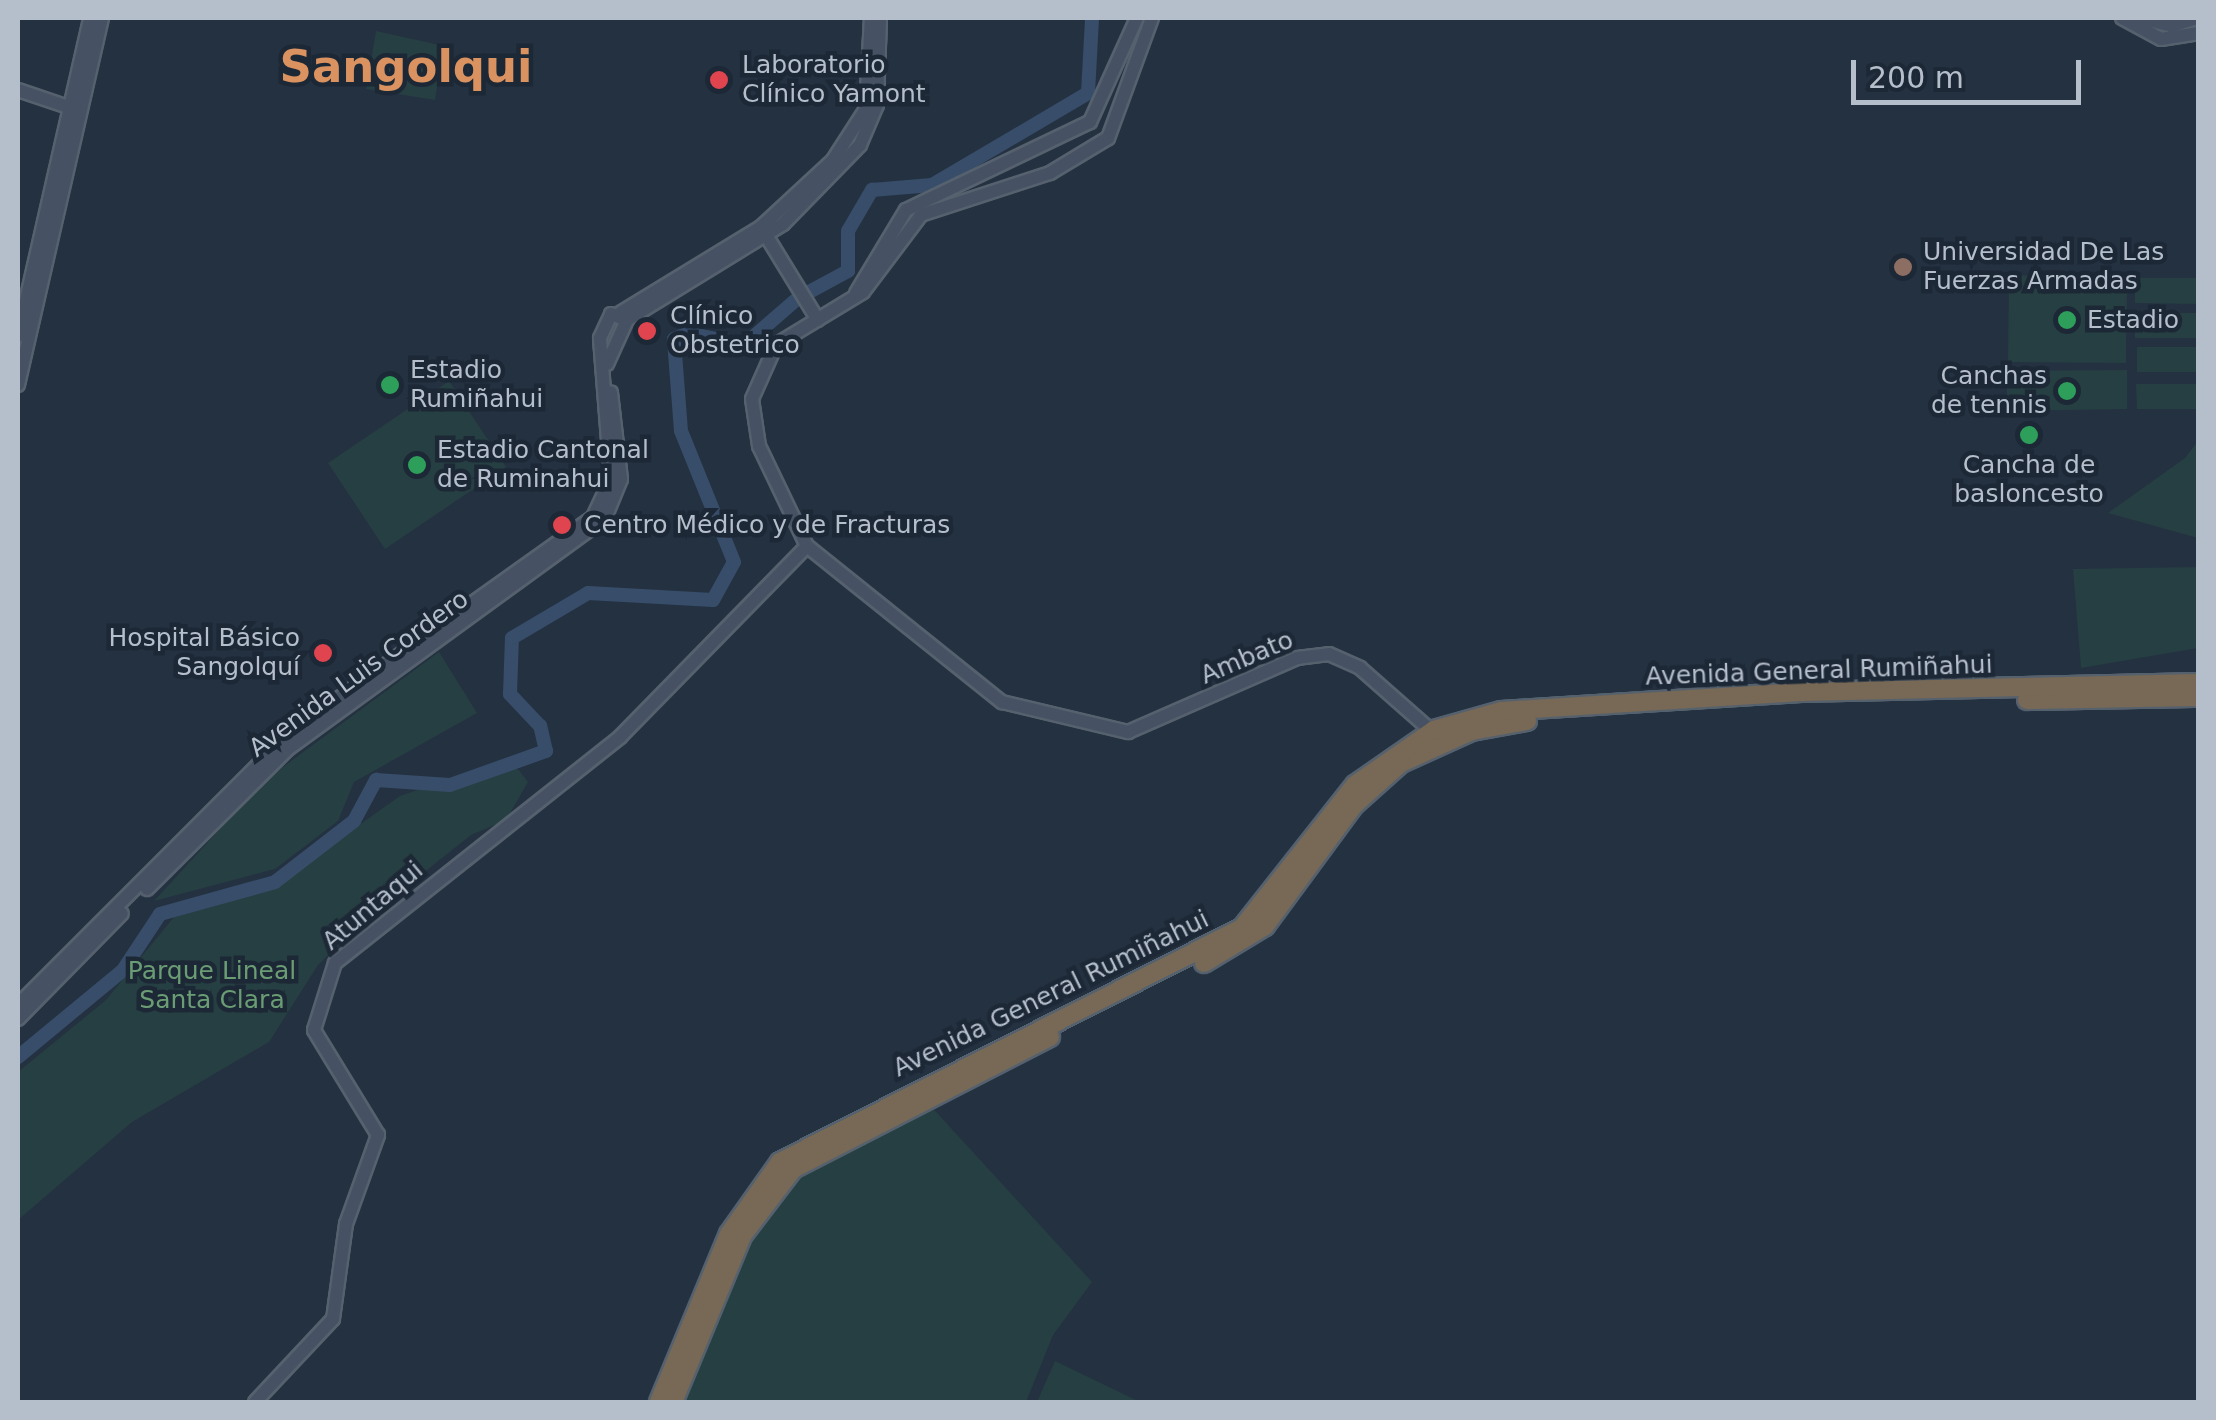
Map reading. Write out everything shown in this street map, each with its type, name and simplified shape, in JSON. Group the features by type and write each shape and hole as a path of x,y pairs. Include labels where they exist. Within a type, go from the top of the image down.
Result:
{"highway":[{"name":"Avenida General Rumiñahui","path":"660,1402 729,1234 780,1162 1242,928 1356,785 1437,736 1501,711 1802,692 2198,682"},
{"name":"Avenida General Rumiñahui","path":"673,1402 742,1236 793,1168 836,1139 1243,944 1277,913 1368,790 1437,736 1507,723 1725,706 2198,697"}],"street":[{"path":"18,385 90,18"},
{"path":"18,336 74,110 102,18"},
{"path":"764,232 862,121 871,18"},
{"path":"611,329 624,317 764,232 837,172 872,123 880,18"},
{"path":"856,292 906,210 1039,152 1104,107 1136,18"},
{"path":"807,546 759,446 752,399 776,345 856,292 921,215 1050,172 1121,122 1152,18"},
{"path":"2122,18 2161,39 2198,33"},
{"path":"2140,18 2171,26 2198,18"},
{"path":"18,90 74,110"},
{"path":"1104,107 1121,122"},
{"path":"1039,152 1050,172"},
{"path":"764,232 818,320"},
{"name":"Avenida Luis Cordero","path":"18,1005 290,734 593,518 611,479 598,346 611,329"},
{"name":"Avenida Luis Cordero","path":"18,1018 289,748 605,518 620,479 606,361 611,329"},
{"name":"Ambato","path":"807,546 984,692 1104,730 1144,728 1319,654 1360,668 1437,736"},
{"name":"Atuntaqui","path":"255,1402 333,1319 346,1224 378,1135 314,1030 335,964 620,737 807,546"}],"green space":[{"path":"376,31 444,46 435,100 366,89"},
{"name":"Estadio","path":"2009,275 2127,278 2126,363 2008,362"},
{"path":"2135,278 2198,278 2198,304 2135,303"},
{"path":"2135,313 2198,313 2198,338 2135,338"},
{"path":"2137,347 2198,347 2198,372 2137,372"},
{"name":"Canchas de tennis","path":"2127,370 2127,409 2007,411 2007,371"},
{"name":"Estadio Cantonal de Ruminahui","path":"449,381 506,467 385,549 328,463"},
{"path":"2136,384 2198,384 2198,409 2137,409"},
{"path":"2198,441 2198,538 2108,513 2185,458"},
{"path":"2198,567 2198,648 2081,668 2073,569"},
{"path":"439,652 477,713 354,782 338,821 275,869 154,901 264,781"},
{"name":"Parque Lineal Santa Clara","path":"483,767 518,769 528,782 506,820 471,835 364,920 318,965 269,1042 132,1122 18,1220 18,1072 106,1000 174,917 266,891 400,796"},
{"path":"927,1102 1092,1282 1053,1335 1026,1402 683,1402 754,1227 797,1173"},
{"path":"1055,1361 1140,1402 1037,1402"}],"waterway":[{"path":"18,1057 123,970 160,914 275,882 354,821 376,780 450,785 546,751 540,726 510,694 512,638 588,593 713,600 734,562 681,431 674,339 688,333 744,345 798,298 848,271 848,231 872,190 932,185 1088,93 1092,18"}],"place":[{"name":"Laboratorio Clínico Yamont","path":"719,80"},
{"name":"Universidad De Las Fuerzas Armadas","path":"1903,267"},
{"name":"Estadio","path":"2067,320"},
{"name":"Clínico Obstetrico","path":"647,331"},
{"name":"Estadio Rumiñahui","path":"390,385"},
{"name":"Canchas de tennis","path":"2067,391"},
{"name":"Cancha de basloncesto","path":"2029,435"},
{"name":"Estadio Cantonal de Ruminahui","path":"417,465"},
{"name":"Centro Médico y de Fracturas","path":"562,525"},
{"name":"Hospital Básico Sangolquí","path":"323,653"}],"district":[{"name":"Sangolqui","path":"406,67"}]}
